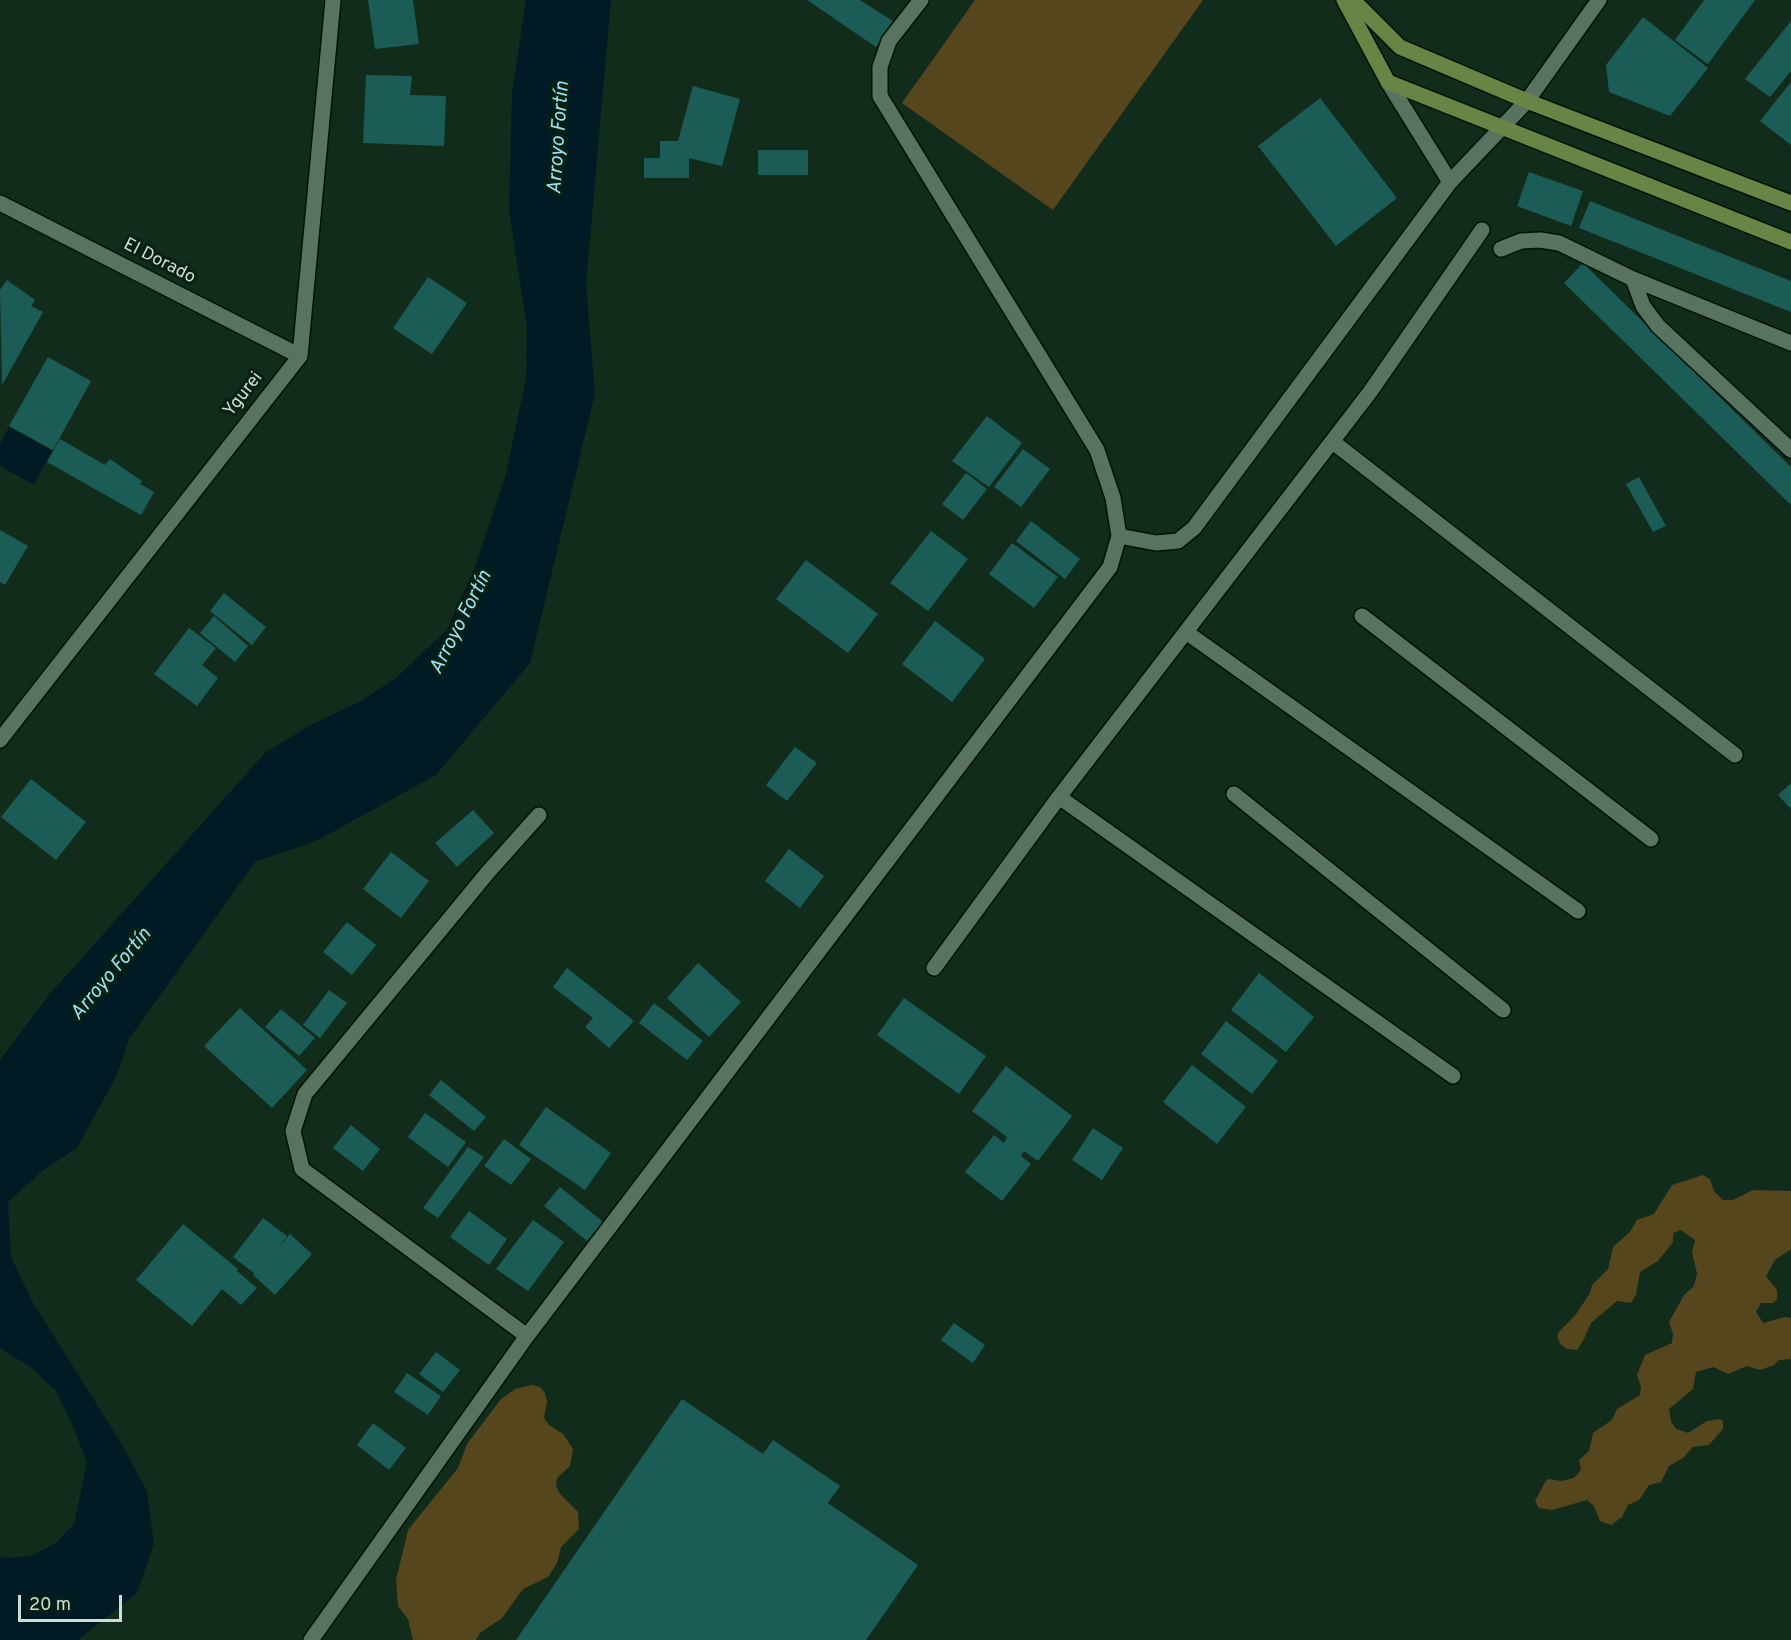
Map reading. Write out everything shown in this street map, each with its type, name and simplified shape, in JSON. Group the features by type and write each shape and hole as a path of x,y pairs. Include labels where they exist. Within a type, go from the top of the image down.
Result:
{"main road":[{"path":"1344,0 1388,82 1791,242"},
{"path":"1353,0 1400,46 1527,101 1791,203"}],"street":[{"path":"300,356 333,0"},
{"path":"310,1640 526,1336 1110,567 1119,536 1113,498 1097,450 880,96 880,67 889,41 921,0"},
{"path":"1119,536 1156,543 1178,541 1194,528 1450,182 1527,101 1599,0"},
{"path":"1388,82 1450,182"},
{"name":"El Dorado","path":"0,203 300,356"},
{"path":"934,968 1059,797 1333,442 1482,230"},
{"path":"1501,249 1521,241 1540,240 1559,243 1633,279 1791,343"},
{"path":"1633,279 1643,306 1658,326 1791,450"},
{"name":"Ygurei","path":"0,740 300,356"},
{"path":"1333,442 1735,755"},
{"path":"1362,616 1651,839"},
{"path":"1186,632 1578,911"},
{"path":"1234,794 1503,1010"},
{"path":"1059,797 1453,1076"},
{"path":"526,1336 302,1169 293,1131 305,1094 489,871 539,815"}],"shaded area":[{"path":"975,0 1203,0 1053,210 902,103"},
{"path":"1703,1175 1710,1179 1714,1191 1723,1200 1733,1200 1753,1190 1791,1191 1791,1249 1775,1260 1766,1276 1777,1290 1777,1299 1773,1303 1761,1303 1756,1312 1763,1323 1785,1317 1791,1318 1791,1359 1779,1360 1774,1365 1760,1370 1747,1366 1728,1374 1713,1367 1696,1372 1693,1389 1669,1409 1671,1421 1676,1429 1688,1433 1707,1421 1720,1419 1723,1421 1723,1429 1709,1445 1693,1447 1683,1458 1669,1466 1661,1482 1649,1485 1639,1500 1628,1505 1622,1517 1611,1525 1600,1521 1594,1506 1587,1500 1552,1510 1539,1508 1535,1501 1545,1482 1548,1479 1561,1481 1574,1478 1581,1470 1579,1460 1589,1451 1593,1433 1612,1420 1617,1409 1640,1395 1641,1387 1637,1375 1645,1355 1672,1343 1673,1334 1669,1322 1684,1295 1694,1286 1697,1273 1692,1253 1695,1240 1681,1230 1673,1233 1673,1242 1658,1261 1640,1272 1636,1295 1631,1303 1617,1301 1591,1323 1577,1350 1567,1349 1560,1344 1557,1336 1577,1313 1590,1293 1592,1285 1608,1269 1613,1247 1630,1232 1637,1220 1654,1214 1672,1185"},
{"path":"532,1385 540,1387 545,1393 547,1401 544,1418 549,1425 563,1434 573,1449 570,1466 557,1478 556,1486 560,1494 578,1512 579,1529 561,1547 557,1563 548,1577 523,1589 502,1618 480,1633 476,1640 413,1640 408,1619 398,1606 396,1580 408,1530 458,1468 467,1444 501,1399 515,1389"}],"water":[{"name":"Arroyo Fortín","path":"526,0 611,0 586,284 595,394 530,663 436,775 318,840 255,862 129,1039 117,1075 77,1148 42,1171 8,1202 11,1257 32,1301 121,1443 147,1491 154,1543 137,1593 78,1640 0,1640 0,1557 33,1555 56,1543 74,1524 87,1463 74,1428 56,1391 32,1368 0,1348 0,1060 49,995 265,753 307,727 361,701 396,678 447,630 476,564 505,477 526,380 527,328 509,211 512,93"},
{"path":"9,427 52,451 34,485 0,466 0,444"}],"building":[{"path":"368,0 413,0 419,44 375,49"},
{"path":"807,0 860,0 893,21 876,47"},
{"path":"1704,0 1755,0 1708,64 1675,40"},
{"path":"1643,17 1708,68 1670,116 1609,92 1606,65"},
{"path":"1791,21 1791,71 1770,97 1745,79"},
{"path":"366,75 412,76 410,95 446,96 444,146 363,143"},
{"path":"1791,82 1791,145 1760,121"},
{"path":"693,86 740,99 722,166 689,158 689,178 644,178 644,158 660,158 660,141 678,141"},
{"path":"1320,98 1397,198 1336,246 1258,146"},
{"path":"758,150 808,150 808,175 758,175"},
{"path":"1529,172 1583,191 1571,226 1517,206"},
{"path":"1590,201 1791,281 1791,312 1579,228"},
{"path":"1583,263 1791,467 1791,505 1564,283"},
{"path":"428,277 467,303 432,354 393,328"},
{"path":"7,280 35,300 31,306 43,312 2,385 0,290"},
{"path":"48,357 91,381 53,450 9,426"},
{"path":"987,416 1022,443 989,487 952,461"},
{"path":"60,439 105,465 110,459 142,481 140,484 154,492 141,515 47,462"},
{"path":"1023,449 1050,469 1021,507 994,487"},
{"path":"966,473 987,489 963,520 942,504"},
{"path":"1639,477 1666,526 1653,532 1626,484"},
{"path":"1031,521 1080,559 1065,579 1016,541"},
{"path":"0,530 28,546 5,585 0,582"},
{"path":"931,531 968,559 928,611 890,583"},
{"path":"1012,543 1058,577 1034,608 989,574"},
{"path":"806,560 878,614 848,653 776,599"},
{"path":"224,593 266,627 252,645 210,611"},
{"path":"214,616 248,646 235,662 200,633"},
{"path":"935,621 985,659 952,702 902,664"},
{"path":"189,628 216,648 202,665 218,678 197,706 154,674"},
{"path":"795,747 817,763 787,801 766,785"},
{"path":"31,779 86,822 56,860 1,817"},
{"path":"1791,783 1791,809 1778,795"},
{"path":"473,810 494,833 457,867 435,843"},
{"path":"789,849 824,876 800,908 765,881"},
{"path":"391,852 429,881 401,918 363,889"},
{"path":"347,922 376,945 352,975 323,952"},
{"path":"698,963 741,1002 709,1037 667,998"},
{"path":"567,968 634,1021 609,1048 585,1027 593,1018 553,987"},
{"path":"1259,973 1314,1017 1286,1052 1231,1010"},
{"path":"329,990 347,1003 320,1038 303,1025"},
{"path":"904,998 986,1056 959,1094 877,1035"},
{"path":"654,1003 703,1041 687,1060 639,1023"},
{"path":"240,1008 307,1070 272,1108 204,1046"},
{"path":"281,1009 315,1038 299,1056 265,1027"},
{"path":"1226,1021 1278,1061 1252,1094 1201,1054"},
{"path":"1192,1065 1246,1107 1217,1144 1163,1102"},
{"path":"1006,1066 1072,1116 1038,1161 1024,1151 1021,1156 1031,1164 1002,1201 965,1172 994,1135 1004,1143 1007,1137 972,1111"},
{"path":"441,1080 486,1117 474,1131 429,1095"},
{"path":"546,1107 611,1153 585,1190 519,1145"},
{"path":"425,1113 466,1142 448,1167 408,1137"},
{"path":"351,1125 380,1149 363,1171 333,1148"},
{"path":"1093,1128 1123,1148 1102,1180 1072,1160"},
{"path":"504,1139 531,1159 511,1185 484,1166"},
{"path":"468,1147 484,1157 438,1218 423,1208"},
{"path":"560,1187 603,1222 587,1241 544,1206"},
{"path":"469,1211 507,1239 489,1265 450,1237"},
{"path":"263,1218 287,1236 279,1247 290,1234 312,1254 275,1295 253,1275 254,1273 233,1257"},
{"path":"533,1220 564,1242 528,1291 496,1269"},
{"path":"183,1224 238,1269 237,1271 257,1288 241,1305 222,1289 192,1326 136,1280"},
{"path":"954,1323 985,1345 973,1363 941,1340"},
{"path":"436,1352 460,1370 443,1392 419,1374"},
{"path":"407,1373 441,1396 428,1415 394,1392"},
{"path":"682,1399 763,1454 773,1440 840,1486 828,1503 918,1565 866,1640 516,1640"},
{"path":"373,1423 406,1448 389,1470 357,1445"}]}
